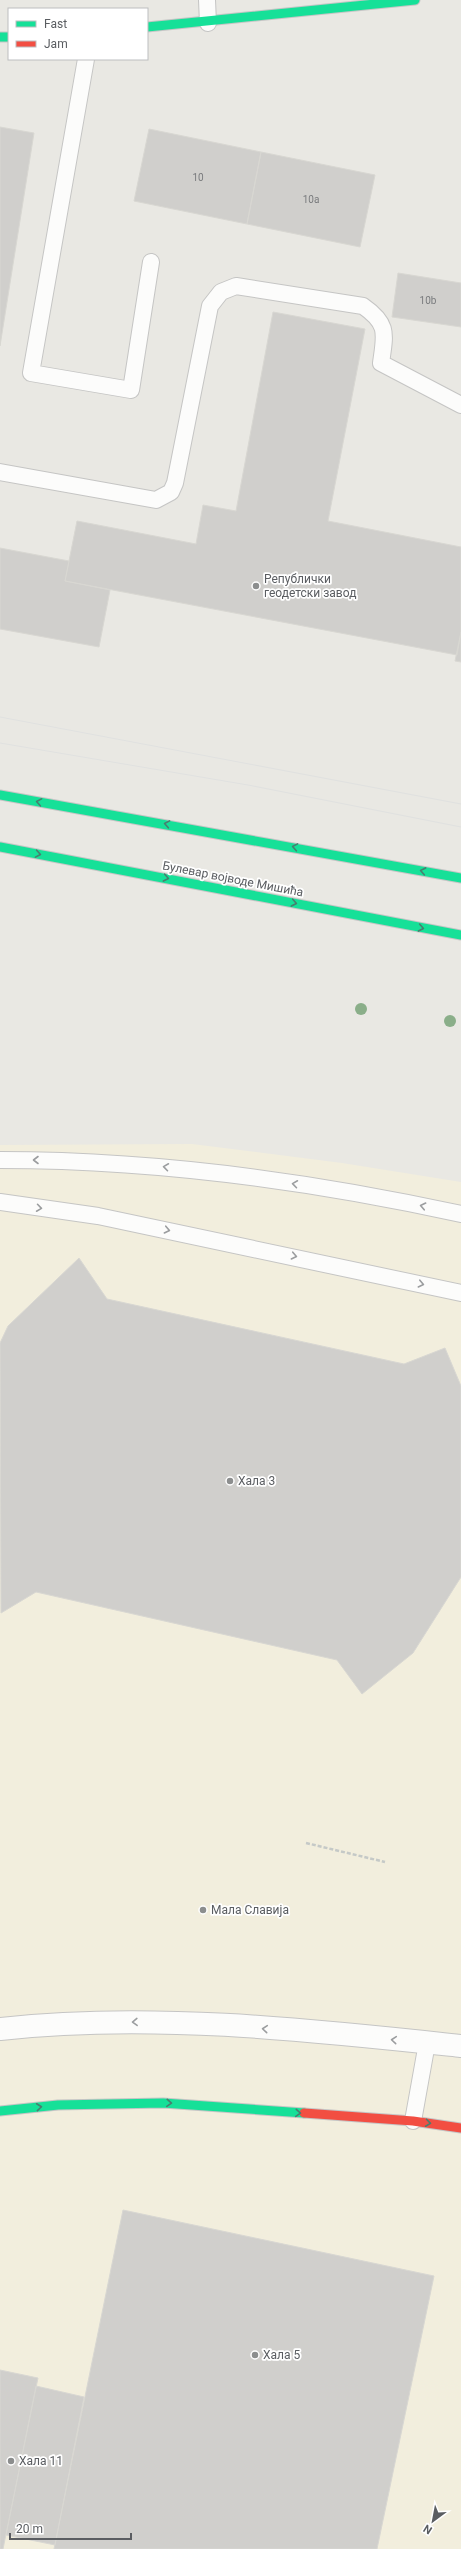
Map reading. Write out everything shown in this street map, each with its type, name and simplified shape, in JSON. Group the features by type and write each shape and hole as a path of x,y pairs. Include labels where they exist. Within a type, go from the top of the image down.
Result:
{"main road":[{"path":"148,27 208,23 402,1"},
{"path":"0,795 461,878"},
{"name":"Булевар војводе Мишића","path":"0,847 461,935"},
{"path":"0,2111 58,2105 163,2103 413,2121 461,2128"}],"street":[{"path":"0,2029 141,2022 234,2027 461,2046"}],"lane":[{"path":"208,0 208,23"},
{"path":"86,60 30,373 131,390 151,262"},
{"path":"0,472 156,500 171,492 176,483 210,306 221,292 236,286 363,306 378,316 385,331 382,363 461,405"},
{"path":"0,1160 65,1160 151,1165 387,1198 461,1214"},
{"path":"0,1202 98,1216 461,1293"},
{"path":"413,2121 427,2043"}],"path":[{"path":"306,1843 385,1862"}],"shaded area":[{"path":"192,1144 342,1163 461,1182 461,2549 0,2549 0,1145"}],"building":[{"path":"0,127 34,133 0,346"},
{"path":"149,129 261,152 247,224 134,201"},
{"path":"261,152 375,175 360,247 247,224"},
{"path":"398,273 461,283 461,327 392,317"},
{"path":"273,312 365,329 328,521 461,547 461,632 457,655 65,581 77,521 196,544 203,505 236,511"},
{"path":"0,548 69,561 65,581 110,590 99,647 0,629"},
{"path":"461,632 461,662 455,661"},
{"name":"Хала 3","path":"79,1258 107,1299 404,1364 445,1348 461,1386 461,1577 413,1653 362,1694 337,1660 36,1592 1,1613 0,1343 8,1326"},
{"name":"Хала 5","path":"123,2210 434,2276 377,2549 54,2549"},
{"name":"Хала 11","path":"0,2370 38,2378 3,2549 0,2549"},
{"path":"36,2386 84,2397 55,2545 6,2535"}],"tram line":[{"path":"0,717 461,804"},
{"path":"0,743 248,785 461,827"}],"traffic: fast":[{"path":"148,27 415,0"},
{"path":"0,37 8,37"},
{"path":"0,795 461,878"},
{"path":"0,847 461,935"},
{"path":"0,2111 58,2105 163,2103 304,2113"}],"traffic: jam":[{"path":"304,2113 413,2121 461,2128"}],"place":[{"name":"Републички геодетски завод","path":"256,586"},
{"name":"Хала 3","path":"230,1481"},
{"name":"Мала Славија","path":"203,1910"},
{"name":"Хала 5","path":"255,2355"},
{"name":"Хала 11","path":"11,2461"}]}
